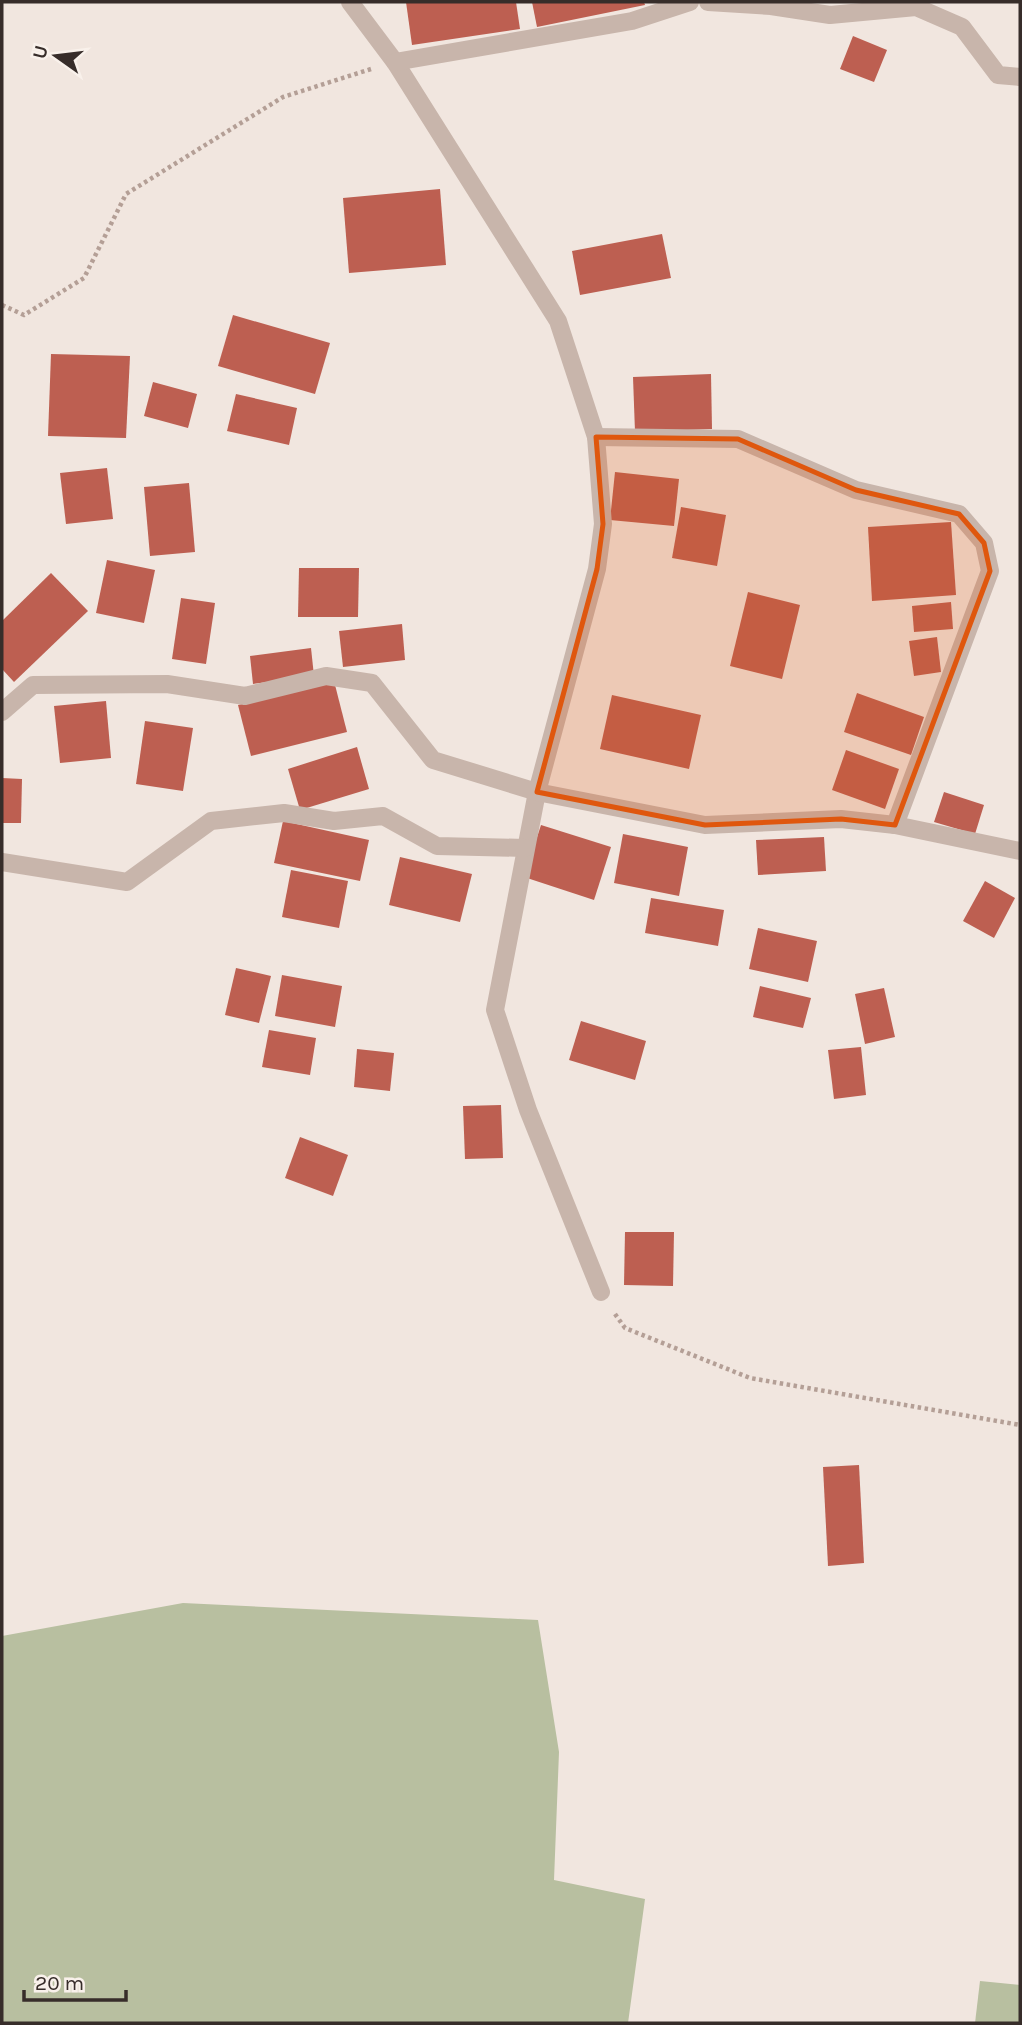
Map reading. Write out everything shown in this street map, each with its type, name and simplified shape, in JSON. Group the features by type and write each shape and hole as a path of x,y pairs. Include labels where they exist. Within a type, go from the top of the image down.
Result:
{"street":[{"path":"350,2 395,62 558,321 596,436 603,524 597,569 537,792 495,1010 528,1110 601,1292"},
{"path":"395,62 632,21 690,2"},
{"path":"708,2 771,6 830,15 916,8 961,27 998,75 1020,78"},
{"path":"596,436 738,439 856,490 959,514 984,542 990,571 894,825"},
{"path":"2,712 33,685 167,684 245,696 326,676 372,683 433,760 537,792 705,825 841,819 894,825 1020,850"},
{"path":"2,862 127,883 211,821 284,813 334,821 383,816 437,846 525,848"}],"path":[{"path":"2,305 24,315 84,278 126,194 283,97 395,62"},
{"path":"601,1292 625,1328 750,1378 1020,1426"}],"highlighted area":[{"path":"596,437 738,439 856,490 959,514 984,543 990,571 895,825 841,819 705,825 537,792 597,569 603,524"}],"green space":[{"path":"183,1603 538,1620 559,1752 554,1880 645,1899 628,2023 2,2023 2,1636"},
{"path":"980,1981 1020,1985 1020,2023 975,2023"}],"building":[{"path":"406,2 516,2 520,29 412,45"},
{"path":"532,2 644,2 645,5 537,27"},
{"path":"853,36 887,50 874,82 840,69"},
{"path":"440,189 446,265 349,273 343,198"},
{"path":"662,234 671,278 580,295 572,251"},
{"path":"233,315 330,343 315,394 218,366"},
{"path":"51,354 130,356 126,438 48,436"},
{"path":"711,374 712,429 635,432 633,377"},
{"path":"153,382 197,394 188,428 144,416"},
{"path":"236,394 297,408 289,445 227,431"},
{"path":"107,468 113,519 66,524 60,473"},
{"path":"615,472 679,479 674,526 610,520"},
{"path":"189,483 195,552 150,556 144,487"},
{"path":"681,507 726,515 717,566 672,558"},
{"path":"951,522 956,595 872,601 868,527"},
{"path":"107,560 155,570 144,623 96,613"},
{"path":"299,568 359,568 358,617 298,617"},
{"path":"51,573 88,611 14,682 2,669 2,621"},
{"path":"748,592 800,605 782,679 730,666"},
{"path":"181,598 215,603 206,664 172,659"},
{"path":"951,602 953,629 914,632 912,606"},
{"path":"402,624 405,660 343,667 339,631"},
{"path":"937,637 941,672 914,676 909,641"},
{"path":"311,648 314,676 253,684 250,656"},
{"path":"334,681 347,732 251,756 238,705"},
{"path":"857,693 924,717 911,755 844,732"},
{"path":"612,695 701,715 689,769 600,749"},
{"path":"106,701 111,758 60,763 54,706"},
{"path":"145,721 193,728 183,791 136,784"},
{"path":"357,747 369,789 300,810 288,769"},
{"path":"846,750 899,769 885,809 832,790"},
{"path":"2,778 22,779 21,823 2,823"},
{"path":"944,792 984,805 975,834 934,822"},
{"path":"283,821 369,840 360,881 274,863"},
{"path":"541,825 611,847 594,900 524,877"},
{"path":"623,834 688,847 679,896 614,883"},
{"path":"824,837 826,871 758,875 756,840"},
{"path":"400,857 472,874 460,922 389,905"},
{"path":"291,870 348,881 339,928 282,917"},
{"path":"985,881 1015,898 994,938 963,921"},
{"path":"651,898 724,910 718,946 645,933"},
{"path":"758,928 817,941 808,982 749,969"},
{"path":"236,968 271,976 259,1023 225,1015"},
{"path":"282,975 342,986 335,1027 275,1016"},
{"path":"760,986 811,998 803,1028 753,1017"},
{"path":"884,988 895,1037 865,1044 855,994"},
{"path":"581,1021 646,1041 635,1080 569,1060"},
{"path":"269,1030 316,1038 310,1075 262,1067"},
{"path":"861,1047 866,1095 834,1099 828,1050"},
{"path":"357,1049 394,1053 390,1091 354,1087"},
{"path":"501,1105 503,1158 465,1159 463,1106"},
{"path":"300,1137 348,1155 333,1196 285,1178"},
{"path":"625,1232 674,1232 673,1286 624,1285"},
{"path":"859,1465 864,1563 828,1566 823,1467"}]}
